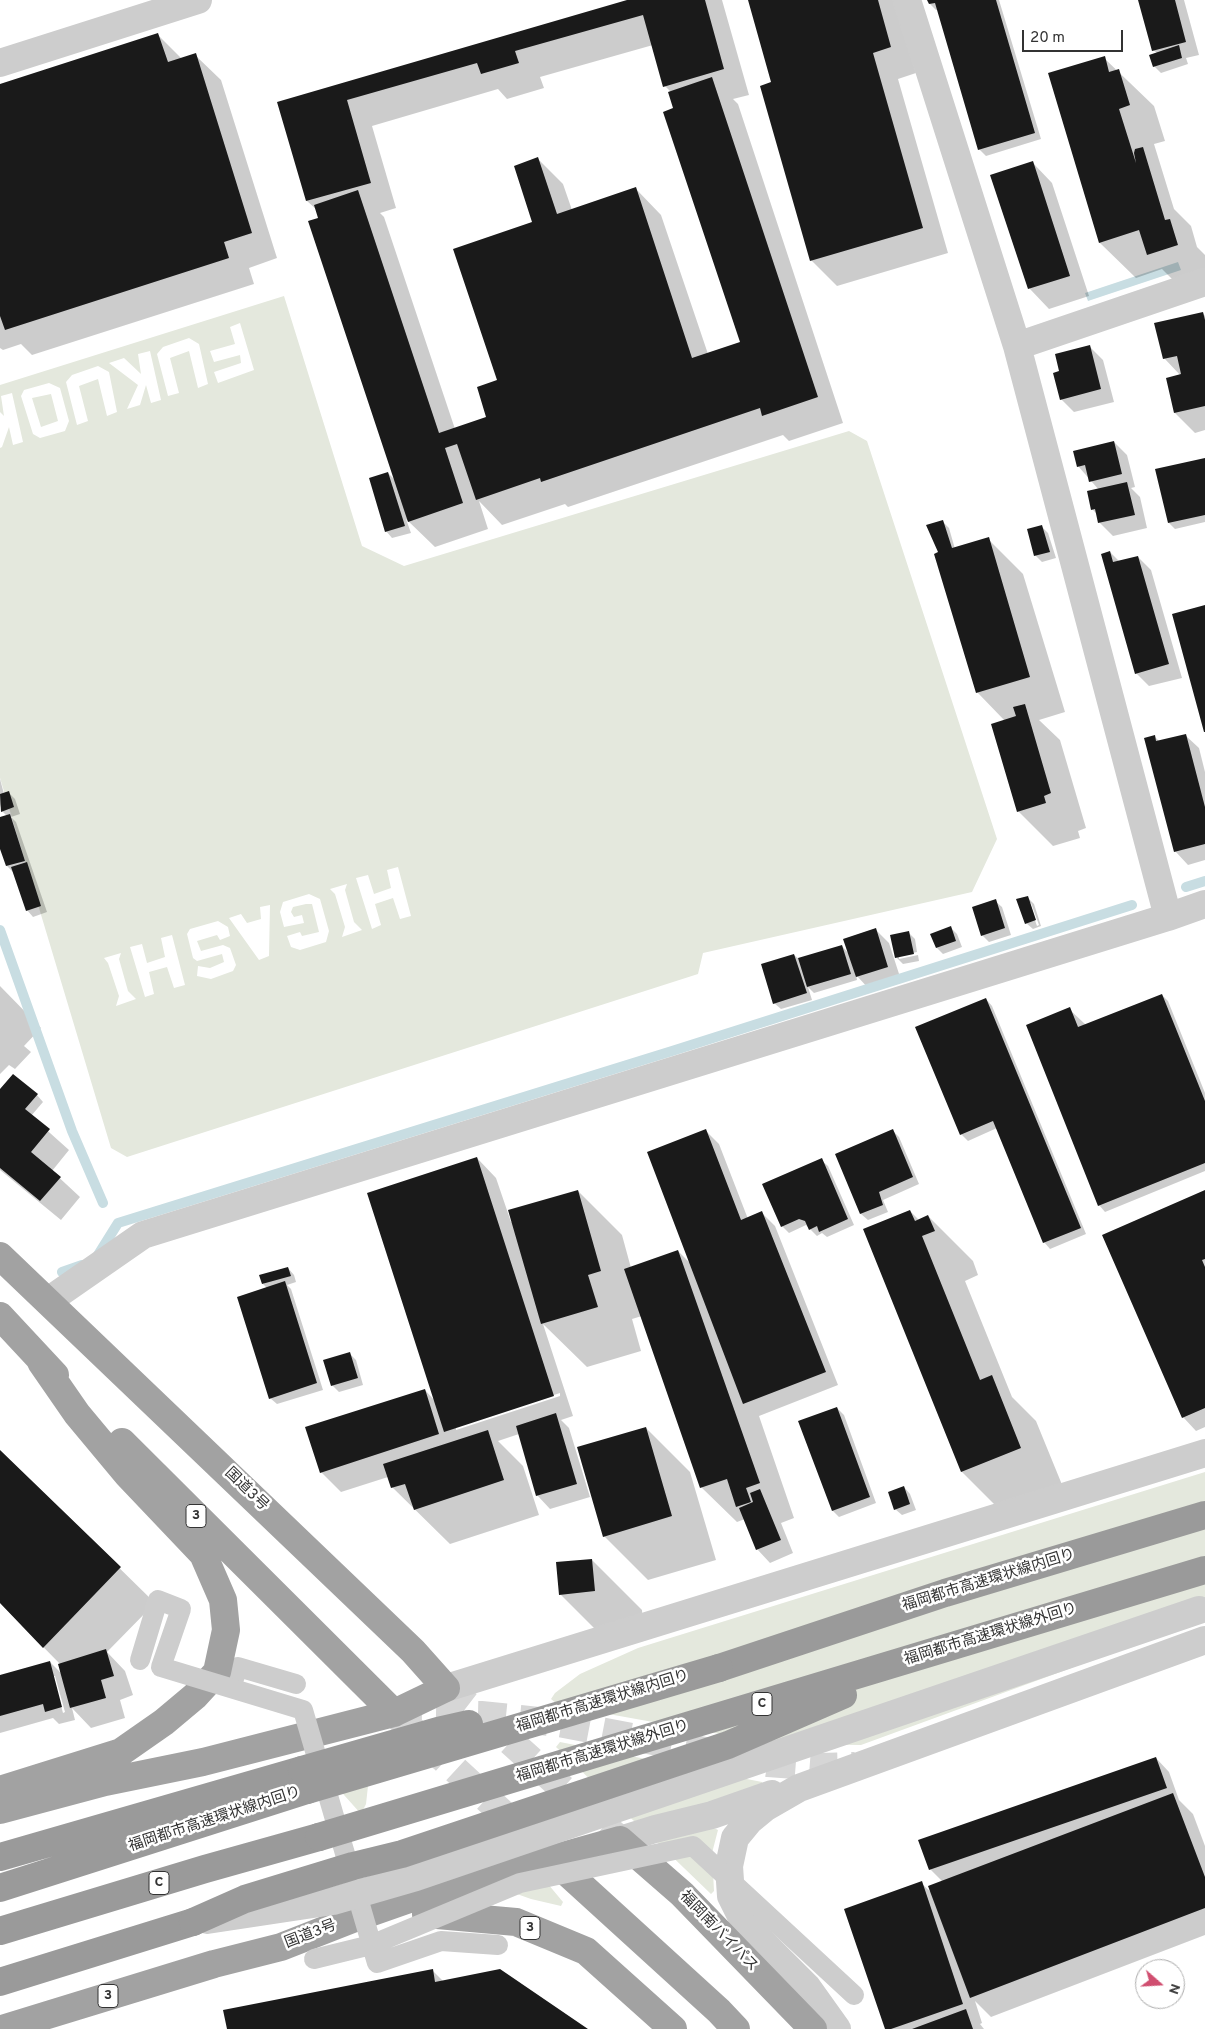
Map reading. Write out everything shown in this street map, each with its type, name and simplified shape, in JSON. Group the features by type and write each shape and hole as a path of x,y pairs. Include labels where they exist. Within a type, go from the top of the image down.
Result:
{"highway":[{"name":"国道3号","path":"0,1256 413,1650 446,1688"},
{"name":"3","path":"0,1316 41,1362 394,1713"},
{"path":"0,1790 121,1752 164,1722 195,1696 217,1672 226,1630 223,1600 203,1554 127,1474 78,1414 41,1362"},
{"name":"福岡都市高速環状線内回り","path":"0,1888 307,1790 719,1668 945,1593 1205,1515"},
{"name":"福岡都市高速環状線外回り","path":"0,1931 204,1869 320,1837 1205,1570"},
{"path":"0,1982 193,1922 245,1899 353,1866 402,1854 728,1745 956,1645"},
{"path":"0,1857 438,1731 719,1668"},
{"path":"0,1810 105,1782 203,1762 394,1713 446,1688"},
{"name":"国道3号","path":"2,2029 214,1964 281,1947 412,1898 620,1840"},
{"name":"福岡南バイパス","path":"620,1840 682,1894 812,2029"},
{"path":"551,1858 712,2004 736,2029"},
{"name":"3","path":"355,1918 416,1913 516,1922 586,1951 674,2029"}],"street":[{"path":"0,63 198,0"},
{"path":"907,0 1017,346 1168,917"},
{"path":"1017,346 1205,282"},
{"path":"48,1301 143,1234 1205,904"},
{"path":"446,1688 1205,1453"},
{"path":"140,1660 158,1600 181,1609 161,1667 303,1710 376,1963 442,1941 498,1945"},
{"path":"193,1922 333,1901 416,1877 1205,1607"},
{"path":"836,2029 807,1987 746,1926 731,1896 729,1866 735,1838 748,1821 800,1788 1205,1640"},
{"path":"230,1687 238,1667 296,1684"},
{"path":"620,1840 712,1815 857,1766"},
{"path":"314,1959 372,1945 520,1883 693,1846 854,1994"}],"shaded area":[{"path":"1178,262 1181,270 1088,301 1085,293"},
{"path":"284,296 362,546 404,566 849,431 867,441 997,839 972,892 703,953 698,974 127,1157 111,1148 0,778 0,448 9,427 13,445 23,442 12,393 1,396 4,416 0,412 0,385","holes":["240,323 254,370 218,383 214,372 241,363 240,355 214,362 210,351 235,344 230,327","189,338 199,344 208,384 198,388 189,351 170,358 179,393 168,396 157,354 163,347","150,351 161,400 151,403 146,385 140,405 127,409 138,385 109,363 124,358 141,374 138,354","98,366 109,372 117,412 107,416 98,379 79,386 88,421 77,425 66,382 72,375","49,383 60,388 69,421 65,431 40,438 33,434 21,396 24,390","398,867 411,916 400,919 393,898 375,904 381,925 372,929 356,878 368,875 374,894 391,888 387,870","347,884 345,890 354,922 362,930 342,937 345,927 335,894 330,889","309,894 320,899 329,931 326,942 300,950 291,947 287,936 300,932 302,936 319,932 312,904 293,907 291,912 294,917 302,915 304,923 284,927 280,912 283,902","270,905 269,956 259,960 229,918 241,914 247,923 261,919 260,907","218,921 228,927 230,936 220,940 217,935 197,941 201,951 223,945 230,948 236,965 233,971 211,979 197,976 198,966 210,968 224,962 222,954 197,961 193,958 187,934 190,929","172,935 185,985 174,988 167,967 149,972 154,994 145,997 130,947 142,944 147,963 165,957 161,938","121,953 119,959 128,991 136,999 116,1006 119,996 108,963 104,958"]},
{"path":"51,394 58,421 41,427 32,398"},
{"path":"1205,1472 1205,1619 861,1745 776,1744 558,1705 551,1699 555,1693 580,1674 638,1648"},
{"path":"560,1742 762,1782 763,1786 699,1806 635,1822 556,1747"},
{"path":"328,1777 368,1786 366,1804 361,1814"},
{"path":"714,1828 718,1830 712,1853 714,1891 711,1894 657,1842"},
{"path":"538,1872 563,1902 561,1906 531,1899 500,1888"}],"building":[{"path":"627,0 705,0 724,69 663,87 643,15 515,51 519,63 481,74 477,63 347,100 371,183 306,201 277,102"},
{"path":"748,0 878,0 891,47 873,53 923,228 810,261 760,86 771,82"},
{"path":"927,0 996,0 1035,133 978,150 935,3 929,4"},
{"path":"1138,0 1175,0 1186,42 1152,51"},
{"path":"158,33 168,62 196,53 252,233 224,242 229,258 5,330 0,316 0,84"},
{"path":"1179,45 1182,58 1153,67 1149,55"},
{"path":"1105,56 1109,72 1119,69 1130,105 1119,109 1136,163 1135,149 1143,147 1165,220 1170,219 1178,245 1147,255 1139,230 1099,243 1048,73"},
{"path":"712,77 818,397 762,416 760,408 541,482 540,478 476,500 457,444 445,448 463,503 408,522 308,221 318,218 314,205 358,190 439,433 486,417 477,387 497,380 453,249 532,222 514,166 538,157 557,214 636,187 692,358 740,342 663,112 673,108 668,92"},
{"path":"1033,161 1070,276 1028,289 990,175"},
{"path":"1203,312 1205,320 1205,406 1174,413 1166,378 1181,374 1177,356 1163,359 1154,323"},
{"path":"1090,345 1101,389 1060,400 1053,373 1059,371 1055,354"},
{"path":"1114,441 1122,474 1089,482 1085,465 1077,467 1073,451"},
{"path":"1205,458 1205,515 1168,523 1155,469"},
{"path":"388,472 405,526 385,532 369,478"},
{"path":"1127,482 1135,515 1098,523 1095,509 1091,510 1087,491"},
{"path":"943,520 952,548 989,537 1030,677 976,693 934,554 938,552 926,525"},
{"path":"1042,525 1050,552 1034,556 1027,529"},
{"path":"1110,551 1113,562 1138,556 1169,664 1135,674 1101,554"},
{"path":"1205,605 1205,732 1204,732 1172,614"},
{"path":"1025,704 1051,793 1044,796 1046,803 1017,812 991,724 1016,716 1013,707"},
{"path":"1186,734 1205,807 1205,844 1174,852 1144,738 1155,735 1156,741"},
{"path":"9,791 14,807 1,812 0,794"},
{"path":"10,814 25,861 6,866 0,849 0,817"},
{"path":"27,862 41,906 26,911 11,867"},
{"path":"1028,896 1036,920 1025,924 1016,899"},
{"path":"996,899 1005,928 981,936 972,907"},
{"path":"951,926 956,941 936,948 930,934"},
{"path":"876,928 888,967 856,977 843,939"},
{"path":"909,931 914,954 895,958 890,935"},
{"path":"842,945 851,974 807,987 798,958"},
{"path":"794,954 807,993 773,1004 761,964"},
{"path":"1162,994 1205,1101 1205,1163 1098,1206 1026,1025 1070,1007 1078,1027"},
{"path":"986,998 1081,1228 1043,1243 993,1121 960,1135 915,1027"},
{"path":"13,1074 38,1094 25,1109 50,1129 31,1152 61,1177 40,1201 0,1168 0,1089"},
{"path":"706,1129 741,1220 762,1211 826,1372 743,1404 647,1152"},
{"path":"893,1129 913,1177 879,1192 883,1205 860,1214 835,1154"},
{"path":"477,1157 554,1396 444,1432 367,1193"},
{"path":"822,1158 848,1219 819,1232 817,1226 809,1230 805,1221 799,1219 781,1227 762,1184"},
{"path":"578,1190 601,1271 588,1275 598,1307 541,1324 508,1210"},
{"path":"1205,1190 1205,1259 1202,1260 1205,1267 1205,1408 1182,1418 1102,1235"},
{"path":"910,1210 915,1221 928,1215 935,1231 922,1236 980,1380 992,1375 1021,1448 961,1472 863,1229"},
{"path":"678,1250 760,1483 746,1488 751,1502 736,1507 727,1479 700,1488 624,1269"},
{"path":"288,1267 291,1276 262,1284 259,1275"},
{"path":"285,1281 317,1383 269,1399 237,1297"},
{"path":"350,1352 358,1378 331,1386 323,1360"},
{"path":"425,1389 439,1434 320,1473 305,1427"},
{"path":"837,1407 870,1497 832,1511 798,1421"},
{"path":"556,1413 577,1484 536,1496 516,1426"},
{"path":"646,1427 672,1516 603,1537 577,1447"},
{"path":"488,1430 504,1480 414,1510 405,1484 391,1488 383,1464"},
{"path":"0,1450 121,1567 43,1648 0,1603"},
{"path":"904,1486 910,1504 894,1510 888,1492"},
{"path":"760,1489 781,1540 756,1550 739,1508 753,1502 750,1493"},
{"path":"592,1559 595,1591 559,1595 556,1562"},
{"path":"106,1649 114,1676 101,1680 106,1698 70,1708 58,1664"},
{"path":"50,1661 62,1707 45,1712 43,1704 0,1716 0,1675"},
{"path":"1156,1757 1167,1788 929,1870 918,1840"},
{"path":"1173,1793 1205,1877 1205,1908 970,1998 928,1886"},
{"path":"922,1881 963,2004 891,2029 885,2029 844,1909"},
{"path":"433,1969 435,1982 500,1969 588,2029 227,2029 223,2010"},
{"path":"966,2009 973,2029 912,2029"}],"waterway":[{"path":"1186,887 1205,881"},
{"path":"98,1255 118,1223 672,1051 1132,905"},
{"path":"0,930 72,1131 103,1203"},
{"path":"62,1272 82,1265"}],"tunnel":[{"path":"446,1688 481,1715 620,1840"},
{"path":"394,1713 481,1715 559,1723 768,1763 820,1767 855,1766"},
{"path":"394,1713 524,1833"}]}
